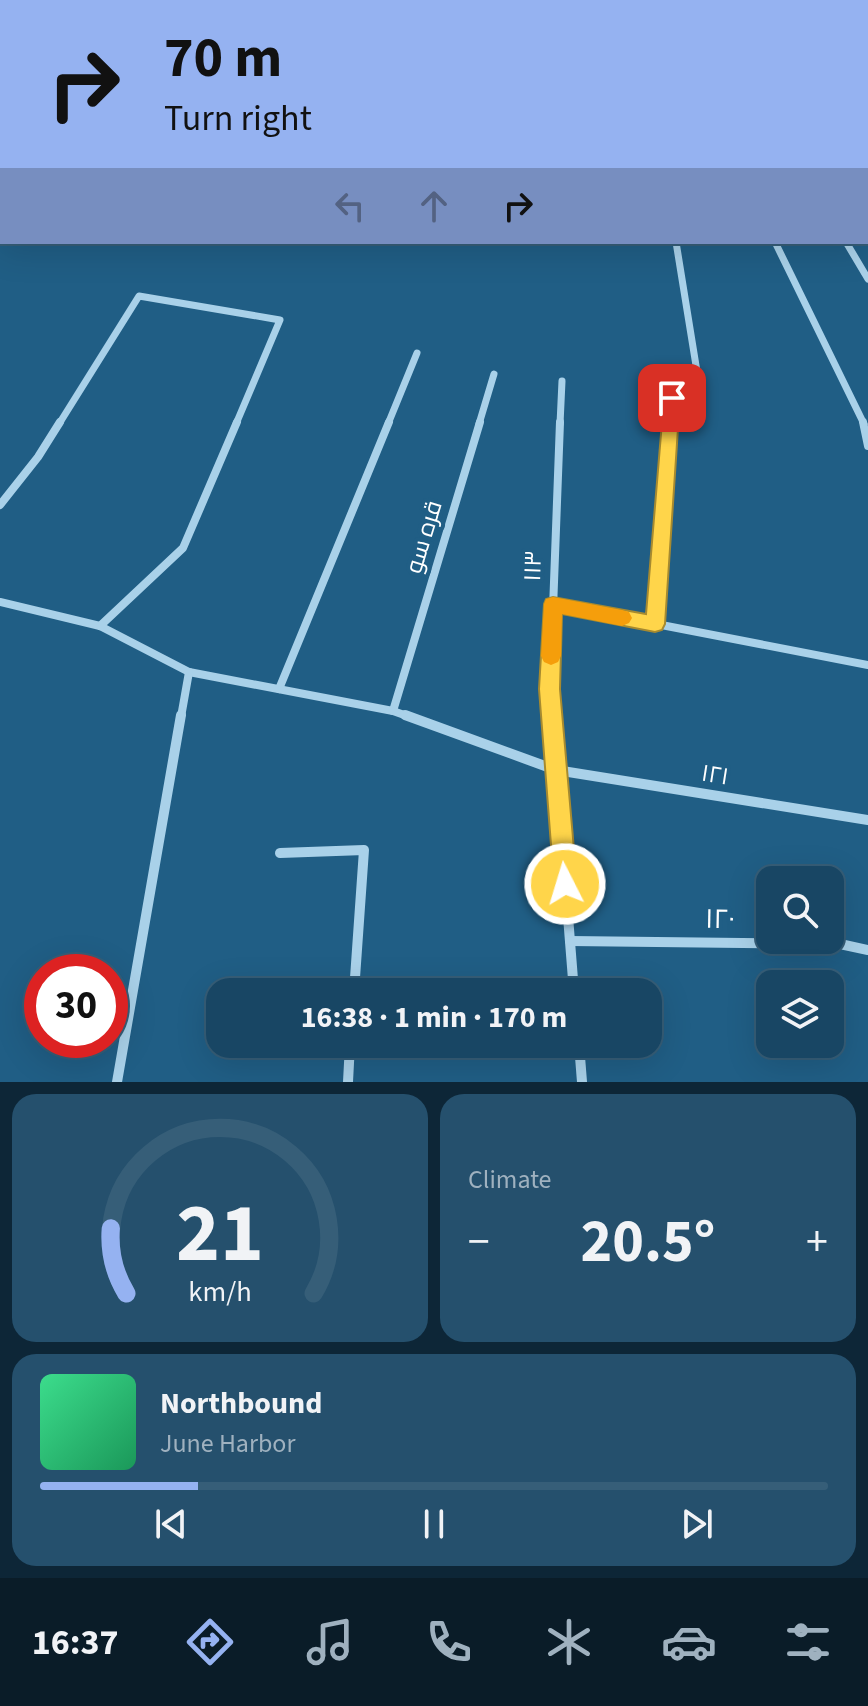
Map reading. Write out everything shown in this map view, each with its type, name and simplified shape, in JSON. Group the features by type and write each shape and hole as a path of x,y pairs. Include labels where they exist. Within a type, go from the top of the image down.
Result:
{"street":[{"path":"655,624 672,398 699,384 676,244"},
{"path":"776,244 863,421 868,446"},
{"path":"847,244 868,279"},
{"path":"0,505 38,457 139,296 280,320 183,548 100,626"},
{"path":"279,689 417,353"},
{"name":"قره سو","path":"393,711 494,374"},
{"name":"۱۱۳","path":"562,381 550,689 573,978"},
{"name":"۱۲۱","path":"0,602 100,626 189,672 393,711 556,770 868,820"},
{"path":"553,604 868,665"},
{"path":"117,1082 189,672"},
{"path":"280,853 364,850 355,978"},
{"name":"۱۲۰","path":"570,941 840,944 868,950"},
{"path":"348,1082 349,1058"},
{"path":"580,1058 582,1082"}],"slow traffic":[{"path":"551,656 553,604 622,618"}],"route":[{"path":"565,884 550,689 553,604 655,624 672,398"}]}
